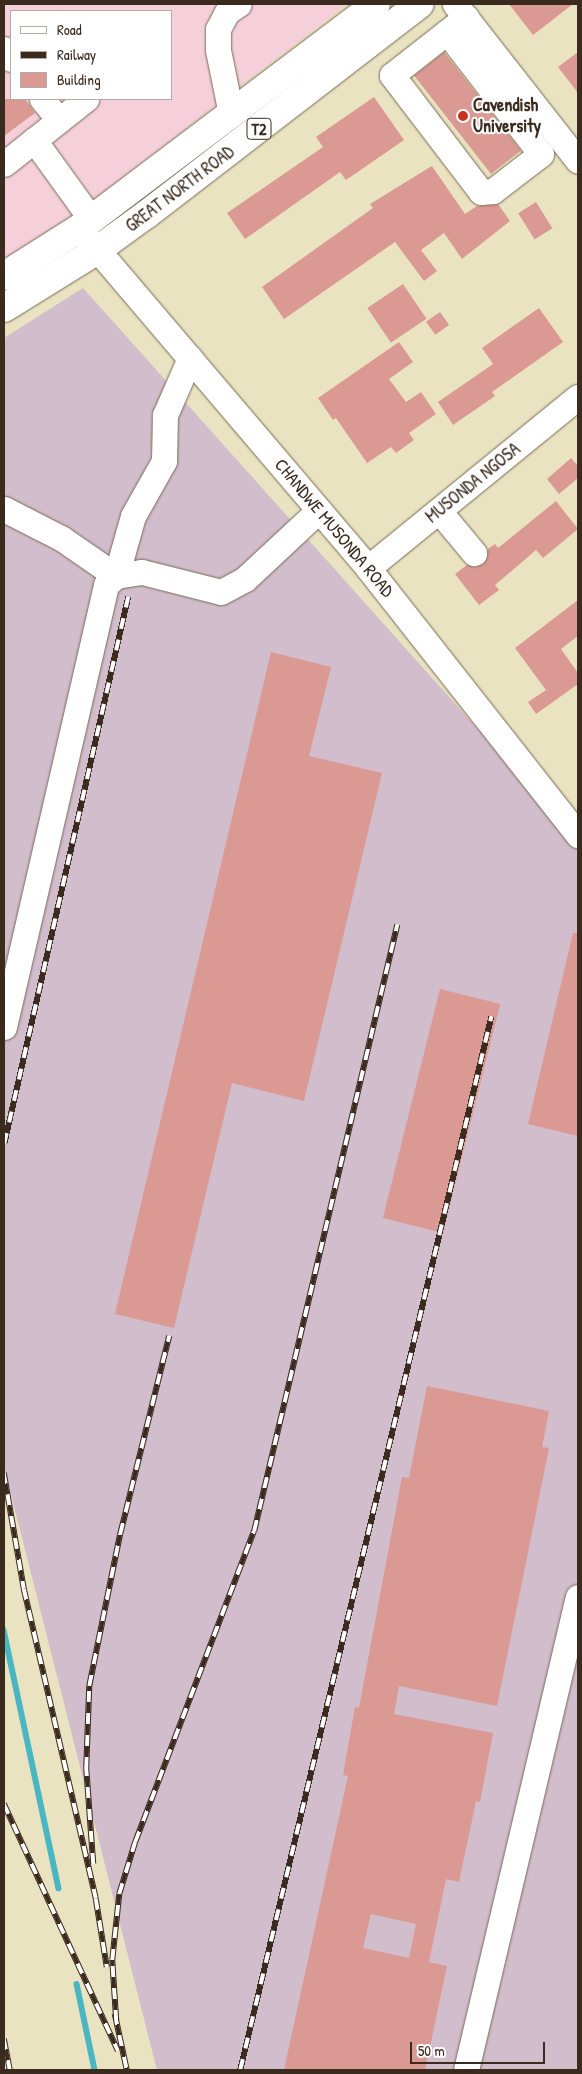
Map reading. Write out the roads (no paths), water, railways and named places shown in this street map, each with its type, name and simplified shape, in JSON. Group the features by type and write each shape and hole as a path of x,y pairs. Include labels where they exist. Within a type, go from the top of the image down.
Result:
{"main road":[{"name":"GREAT NORTH ROAD","path":"4,276 86,224 376,4"},
{"name":"GREAT NORTH ROAD","path":"4,308 96,251 302,97 420,4"}],"street":[{"path":"219,4 218,50 231,114"},
{"path":"218,29 228,12 239,4"},
{"path":"456,18 541,154 493,191 481,192 392,75 456,18"},
{"path":"456,18 578,161"},
{"path":"43,100 59,120"},
{"path":"4,164 85,100"},
{"name":"CHANDWE MUSONDA ROAD","path":"34,140 86,224 96,251 190,358 368,568 578,835"},
{"path":"4,1027 106,586 116,576 133,516 164,462 165,415 190,358"},
{"name":"MUSONDA NGOSA","path":"368,568 578,397"},
{"path":"4,509 61,538 116,576 142,572 221,592 245,578 319,510"},
{"path":"439,510 474,553"},
{"path":"466,2070 578,1597"}],"waterway":[{"path":"4,1630 59,1888"},
{"path":"77,1984 95,2070"}],"railway":[{"path":"4,1144 128,597"},
{"path":"116,2021 112,1960 119,1894 135,1842 254,1531 397,925"},
{"path":"240,2070 491,1017"},
{"path":"93,1864 86,1768 89,1686 120,1534 169,1336"},
{"path":"4,1473 24,1589 96,1899 107,1967"},
{"path":"4,1804 118,2051"},
{"path":"115,2014 127,2070"},
{"path":"4,2039 10,2070"}],"place":[{"name":"Cavendish University","path":"463,116"}]}
